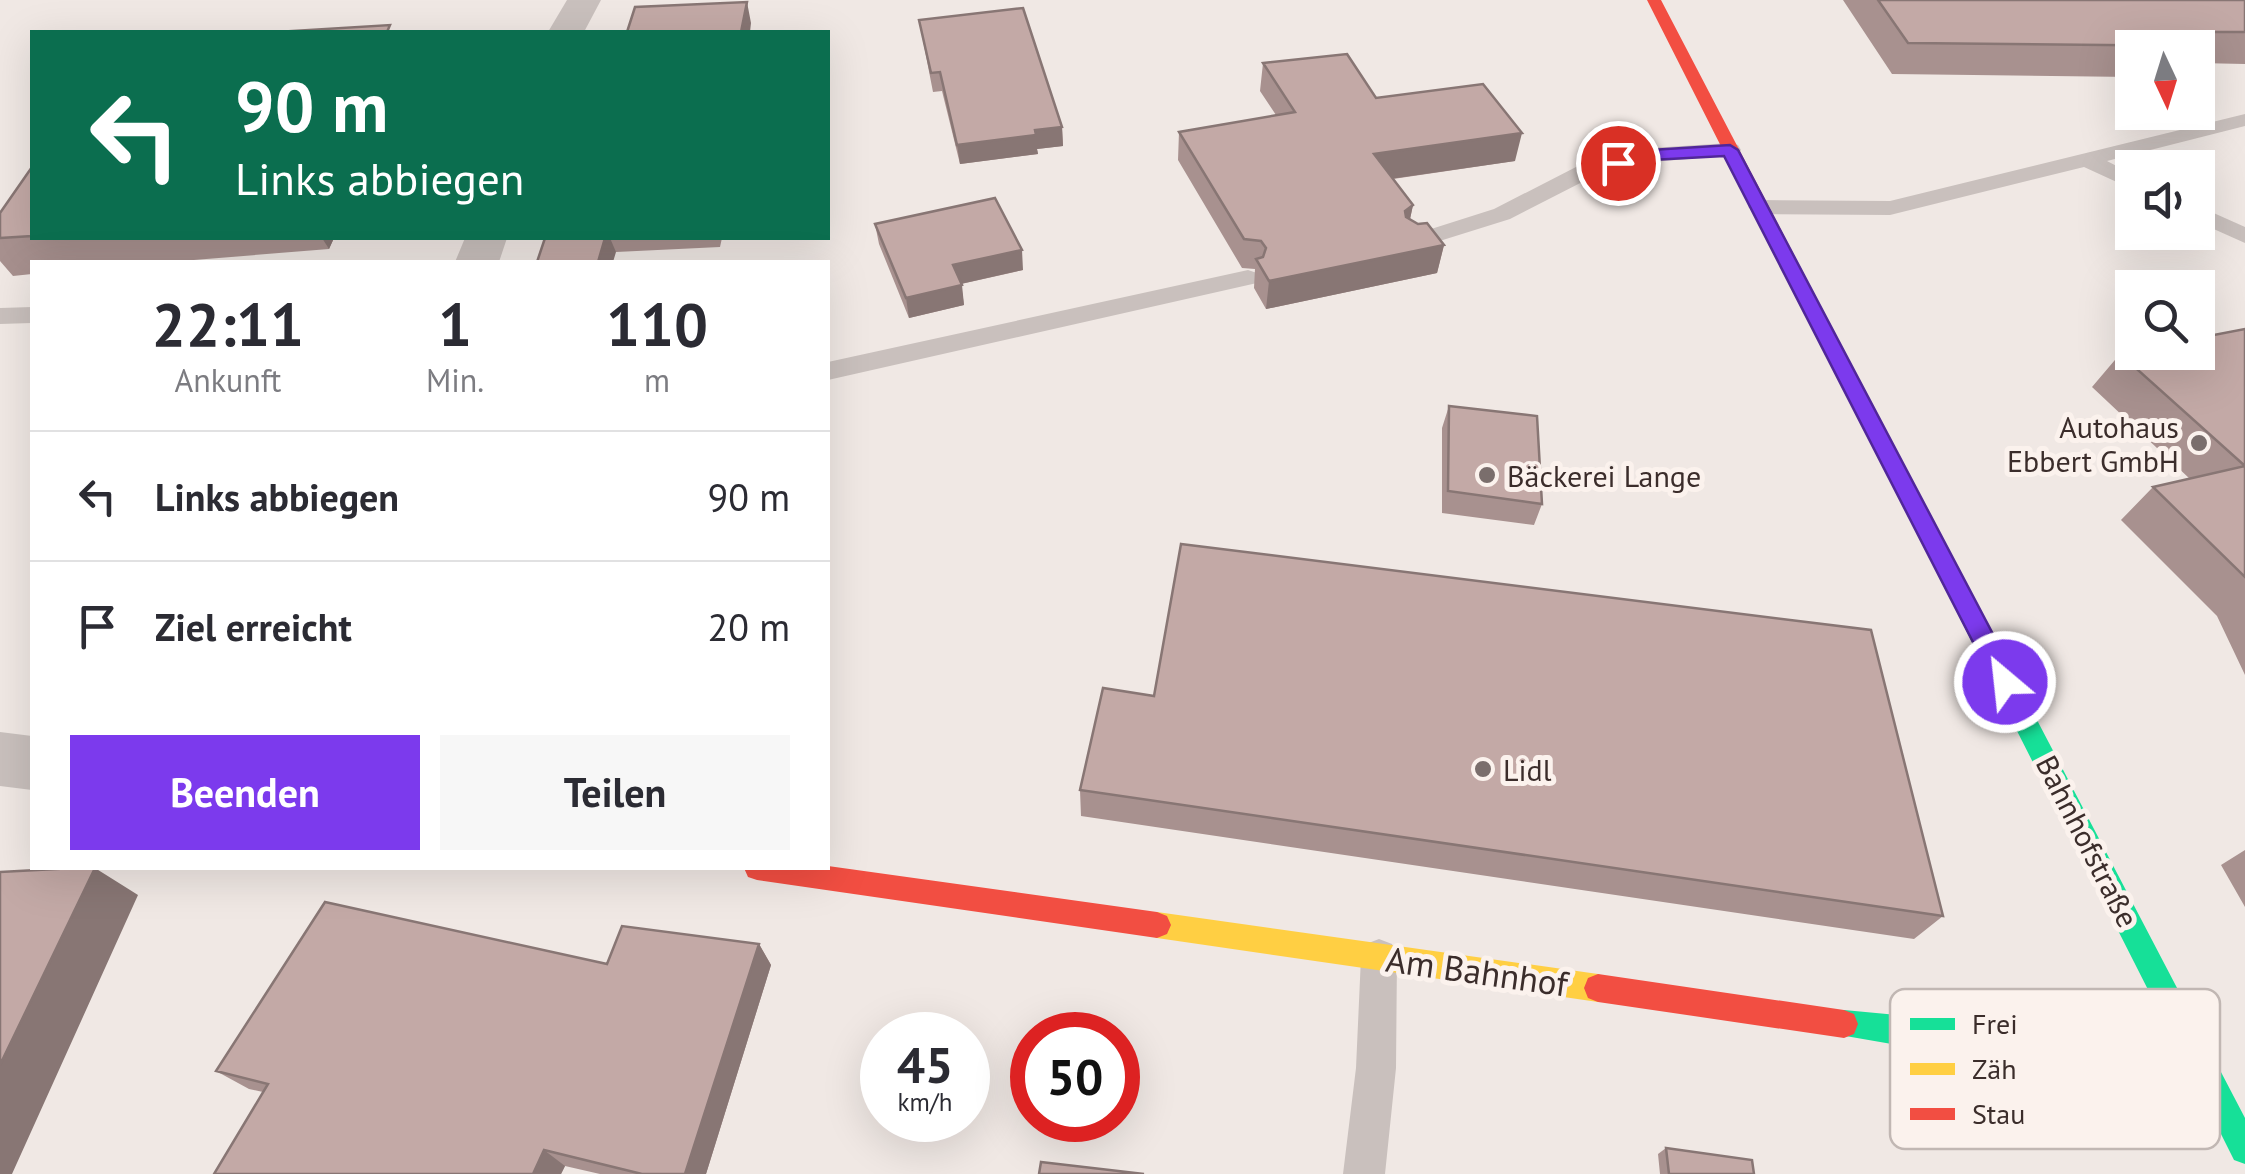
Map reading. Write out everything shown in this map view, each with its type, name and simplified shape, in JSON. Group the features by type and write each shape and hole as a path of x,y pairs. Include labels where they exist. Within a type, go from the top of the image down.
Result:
{"main road":[{"name":"Bahnhofstraße","path":"1654,0 2163,989"},
{"name":"Am Bahnhof","path":"771,870 1890,1030"},
{"name":"Bahnhofstraße","path":"2220,1100 2245,1149"}],"street":[{"path":"567,30 584,0"},
{"path":"0,759 30,764"}],"lane":[{"path":"1758,207 1890,208 2245,120"},
{"path":"1414,242 1502,214 1584,172 1651,155 1730,150"},
{"path":"2088,160 2115,174"},
{"path":"2215,221 2245,236"},
{"path":"830,372 1248,278"},
{"path":"1,318 30,315"},
{"path":"1364,1174 1376,1068 1379,957"}],"building":[{"path":"1878,0 2245,0 2245,32 2115,30 2115,45 1908,43"},
{"path":"747,2 741,30 628,30 635,7"},
{"path":"1023,8 1062,127 1035,130 1036,135 957,145 940,72 931,73 919,20"},
{"path":"390,25 388,30 309,30"},
{"path":"1347,54 1376,98 1483,84 1522,133 1374,154 1413,205 1405,211 1406,217 1418,224 1427,223 1444,245 1269,281 1256,259 1263,257 1266,248 1261,241 1244,239 1179,132 1295,112 1263,63"},
{"path":"30,170 30,236 0,238 0,213"},
{"path":"995,198 1022,250 953,265 962,285 906,298 875,224"},
{"path":"544,240 604,240 599,260 538,260"},
{"path":"2245,329 2245,466 2138,370 2215,370 2215,335"},
{"name":"Bäckerei Lange","path":"1449,406 1537,416 1542,504 1448,491"},
{"path":"2245,466 2245,577 2153,487"},
{"name":"Lidl","path":"1181,544 1871,630 1943,916 1080,790 1103,688 1154,696"},
{"path":"94,870 0,1065 0,872"},
{"path":"325,902 607,964 622,926 759,944 685,1174 642,1174 544,1150 533,1174 214,1174 268,1084 216,1071"},
{"path":"1666,1148 1752,1160 1754,1174 1669,1174"},
{"path":"1041,1162 1144,1174 1039,1174"}],"traffic: fast":[{"path":"1784,253 2163,989"},
{"path":"1844,1024 1890,1030"},
{"path":"2220,1100 2245,1149"}],"traffic: slow":[{"path":"1157,925 1598,988"}],"traffic: jam":[{"path":"1654,0 1784,253"},
{"path":"771,870 1157,925"},
{"path":"1598,988 1844,1024"}],"place":[{"name":"Autohaus Ebbert GmbH","path":"2199,443"},
{"name":"Bäckerei Lange","path":"1487,475"},
{"name":"Lidl","path":"1483,769"}],"route":[{"path":"1618,163 1651,155 1730,150 2005,682"}]}
